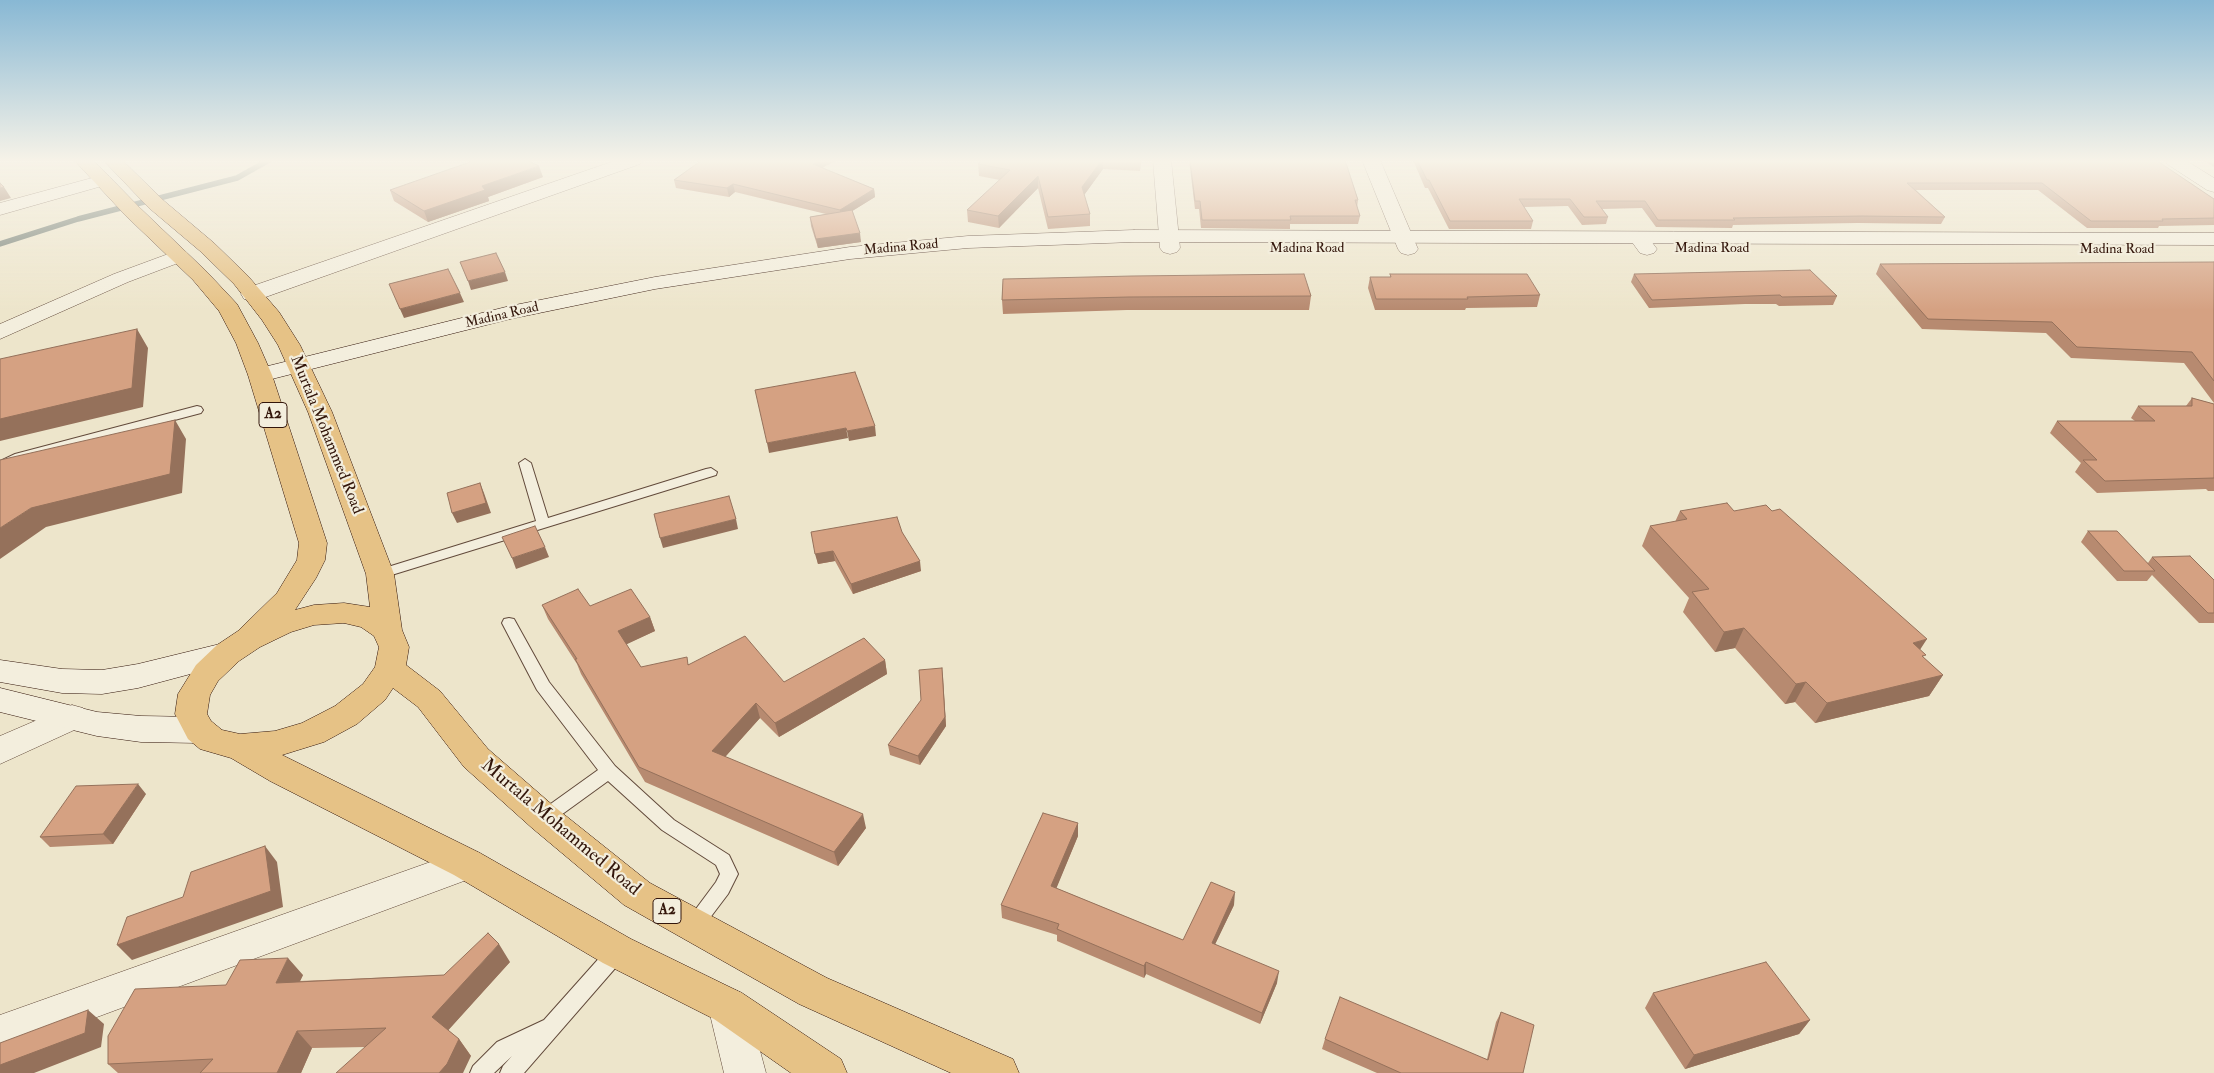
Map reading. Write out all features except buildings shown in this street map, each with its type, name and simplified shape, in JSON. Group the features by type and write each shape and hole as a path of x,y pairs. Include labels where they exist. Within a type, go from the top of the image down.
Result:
{"highway":[{"name":"Murtala Mohammed Road","path":"145,210 179,256 200,276 229,309 247,343 263,384 313,543 311,560 302,578 287,600 238,646"},
{"name":"Murtala Mohammed Road","path":"152,210 207,247 252,294 276,324 302,374 323,421 380,574 387,630"},
{"name":"A2","path":"240,747 275,744 312,733 346,715 374,692 390,669 394,647 387,630 370,618 344,613 314,615 281,624 238,646 207,673 194,694 191,714 199,730 212,740 240,747 291,775 467,864 618,951 728,1006 826,1073"},
{"name":"Murtala Mohammed Road","path":"390,669 429,699 476,758 544,818 637,894 813,991 998,1073"}],"main road":[{"path":"252,294 491,210"},
{"path":"1166,210 1169,242"},
{"path":"1392,210 1406,243"},
{"name":"Madina Road","path":"263,384 574,313 747,280 849,266 972,255 1169,242 1643,243 2214,239"},
{"name":"Madina Road","path":"1643,243 2214,250"},
{"path":"0,332 121,278 179,256"},
{"path":"0,671 62,682 102,682 138,676 238,646"},
{"path":"0,700 97,724 141,730 199,730"},
{"path":"0,751 72,717"},
{"path":"0,1034 467,864"},
{"path":"728,1006 745,1073"}],"lane":[{"path":"0,466 20,457 197,410"},
{"path":"525,463 543,523"},
{"path":"380,574 711,472"},
{"path":"508,622 543,686 609,771 668,825 723,860 729,874 722,888 693,925"},
{"path":"544,818 609,771"},
{"path":"510,1073 618,951"},
{"path":"480,1073 504,1049 550,1026"}],"waterway":[{"path":"0,244 113,210"}]}
